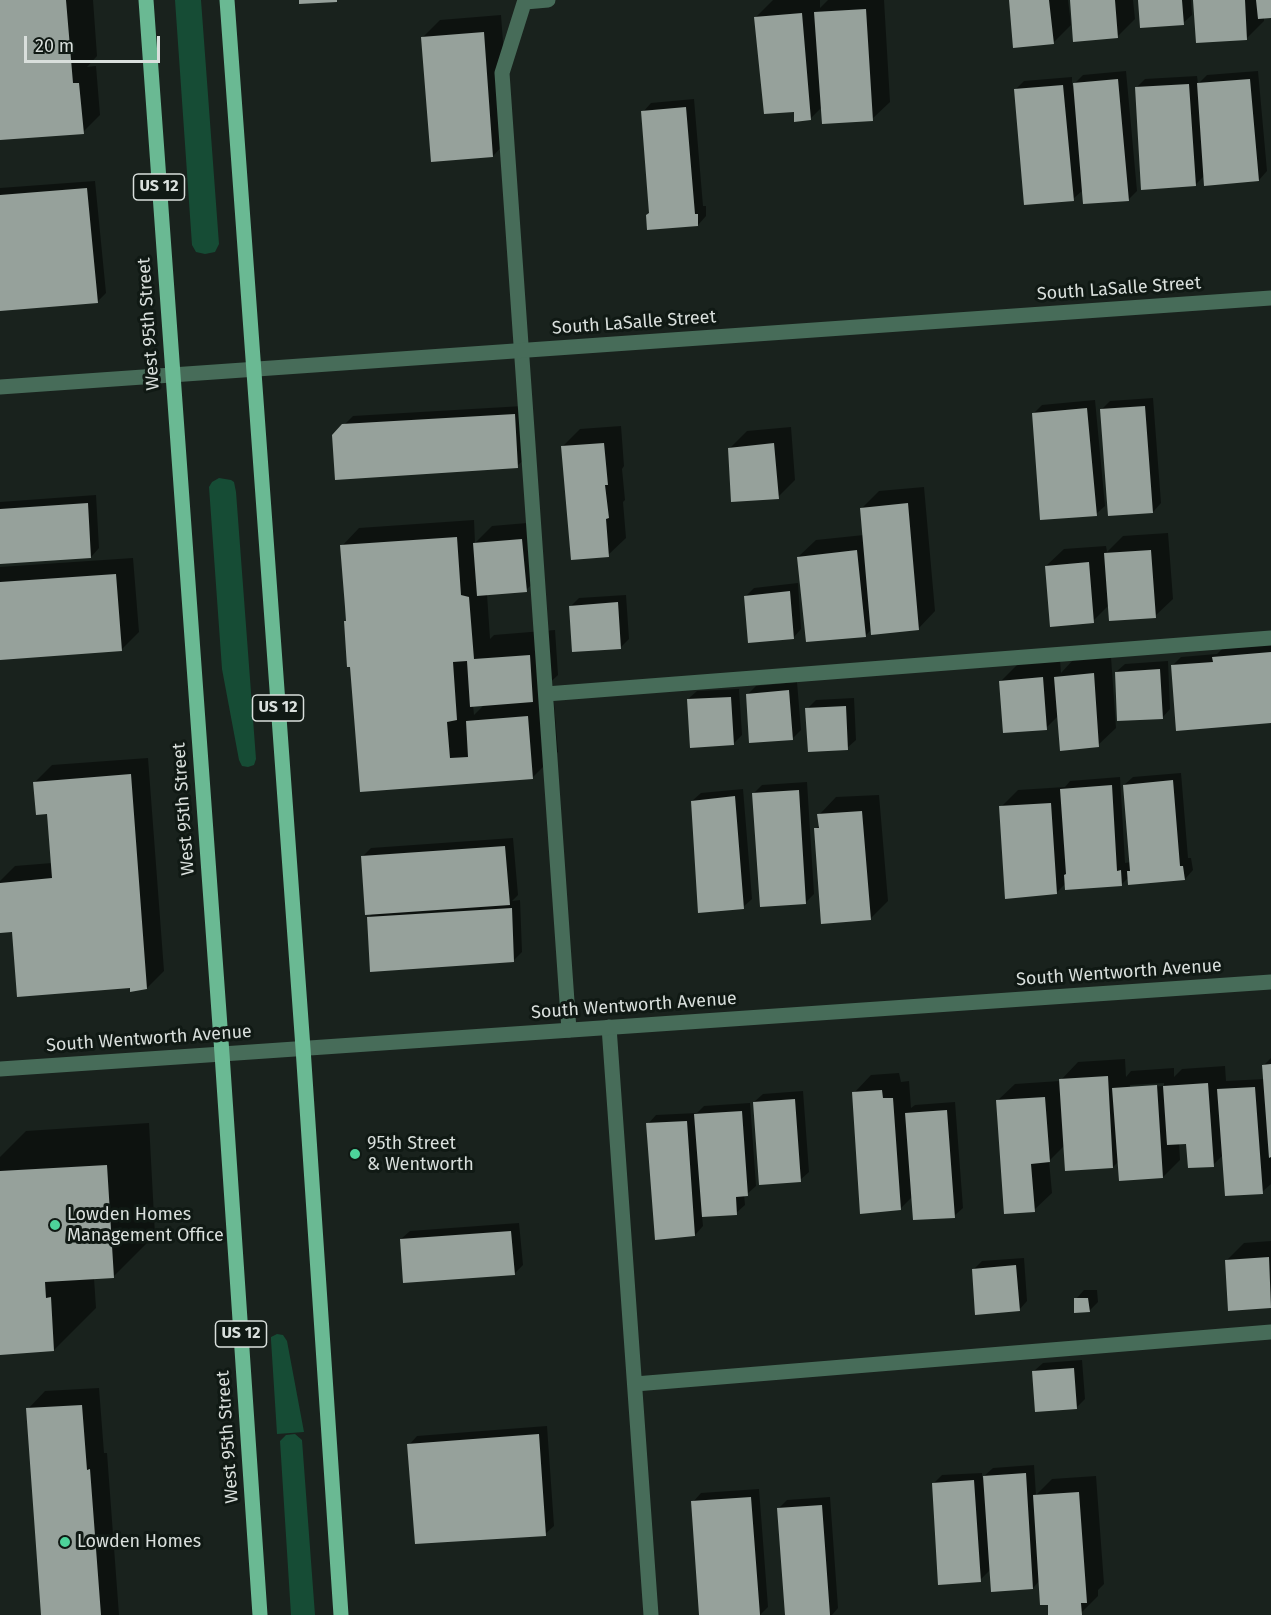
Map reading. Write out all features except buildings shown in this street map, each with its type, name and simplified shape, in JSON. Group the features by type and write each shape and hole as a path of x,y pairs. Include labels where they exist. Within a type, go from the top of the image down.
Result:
{"main road":[{"name":"West 95th Street","path":"146,0 260,1615"},
{"name":"US 12","path":"227,0 303,1048 341,1615"}],"street":[{"path":"548,0 525,1 502,73 569,1030"},
{"name":"South LaSalle Street","path":"0,387 1271,298"},
{"path":"546,694 1271,638"},
{"name":"South Wentworth Avenue","path":"0,1069 1271,982"},
{"path":"609,1027 651,1615"},
{"path":"635,1384 1271,1332"}],"green space":[{"path":"175,0 201,0 219,244 215,252 205,254 196,252 192,245"},
{"path":"219,478 234,482 236,492 256,759 254,765 248,767 242,766 239,760 222,669 209,487"},
{"path":"277,1334 283,1335 287,1341 304,1432 277,1434 271,1337"},
{"path":"295,1434 302,1440 315,1615 291,1615 280,1441 286,1435"}],"place":[{"name":"95th Street & Wentworth","path":"355,1154"},
{"name":"Lowden Homes Management Office","path":"55,1225"},
{"name":"Lowden Homes","path":"65,1542"}]}
